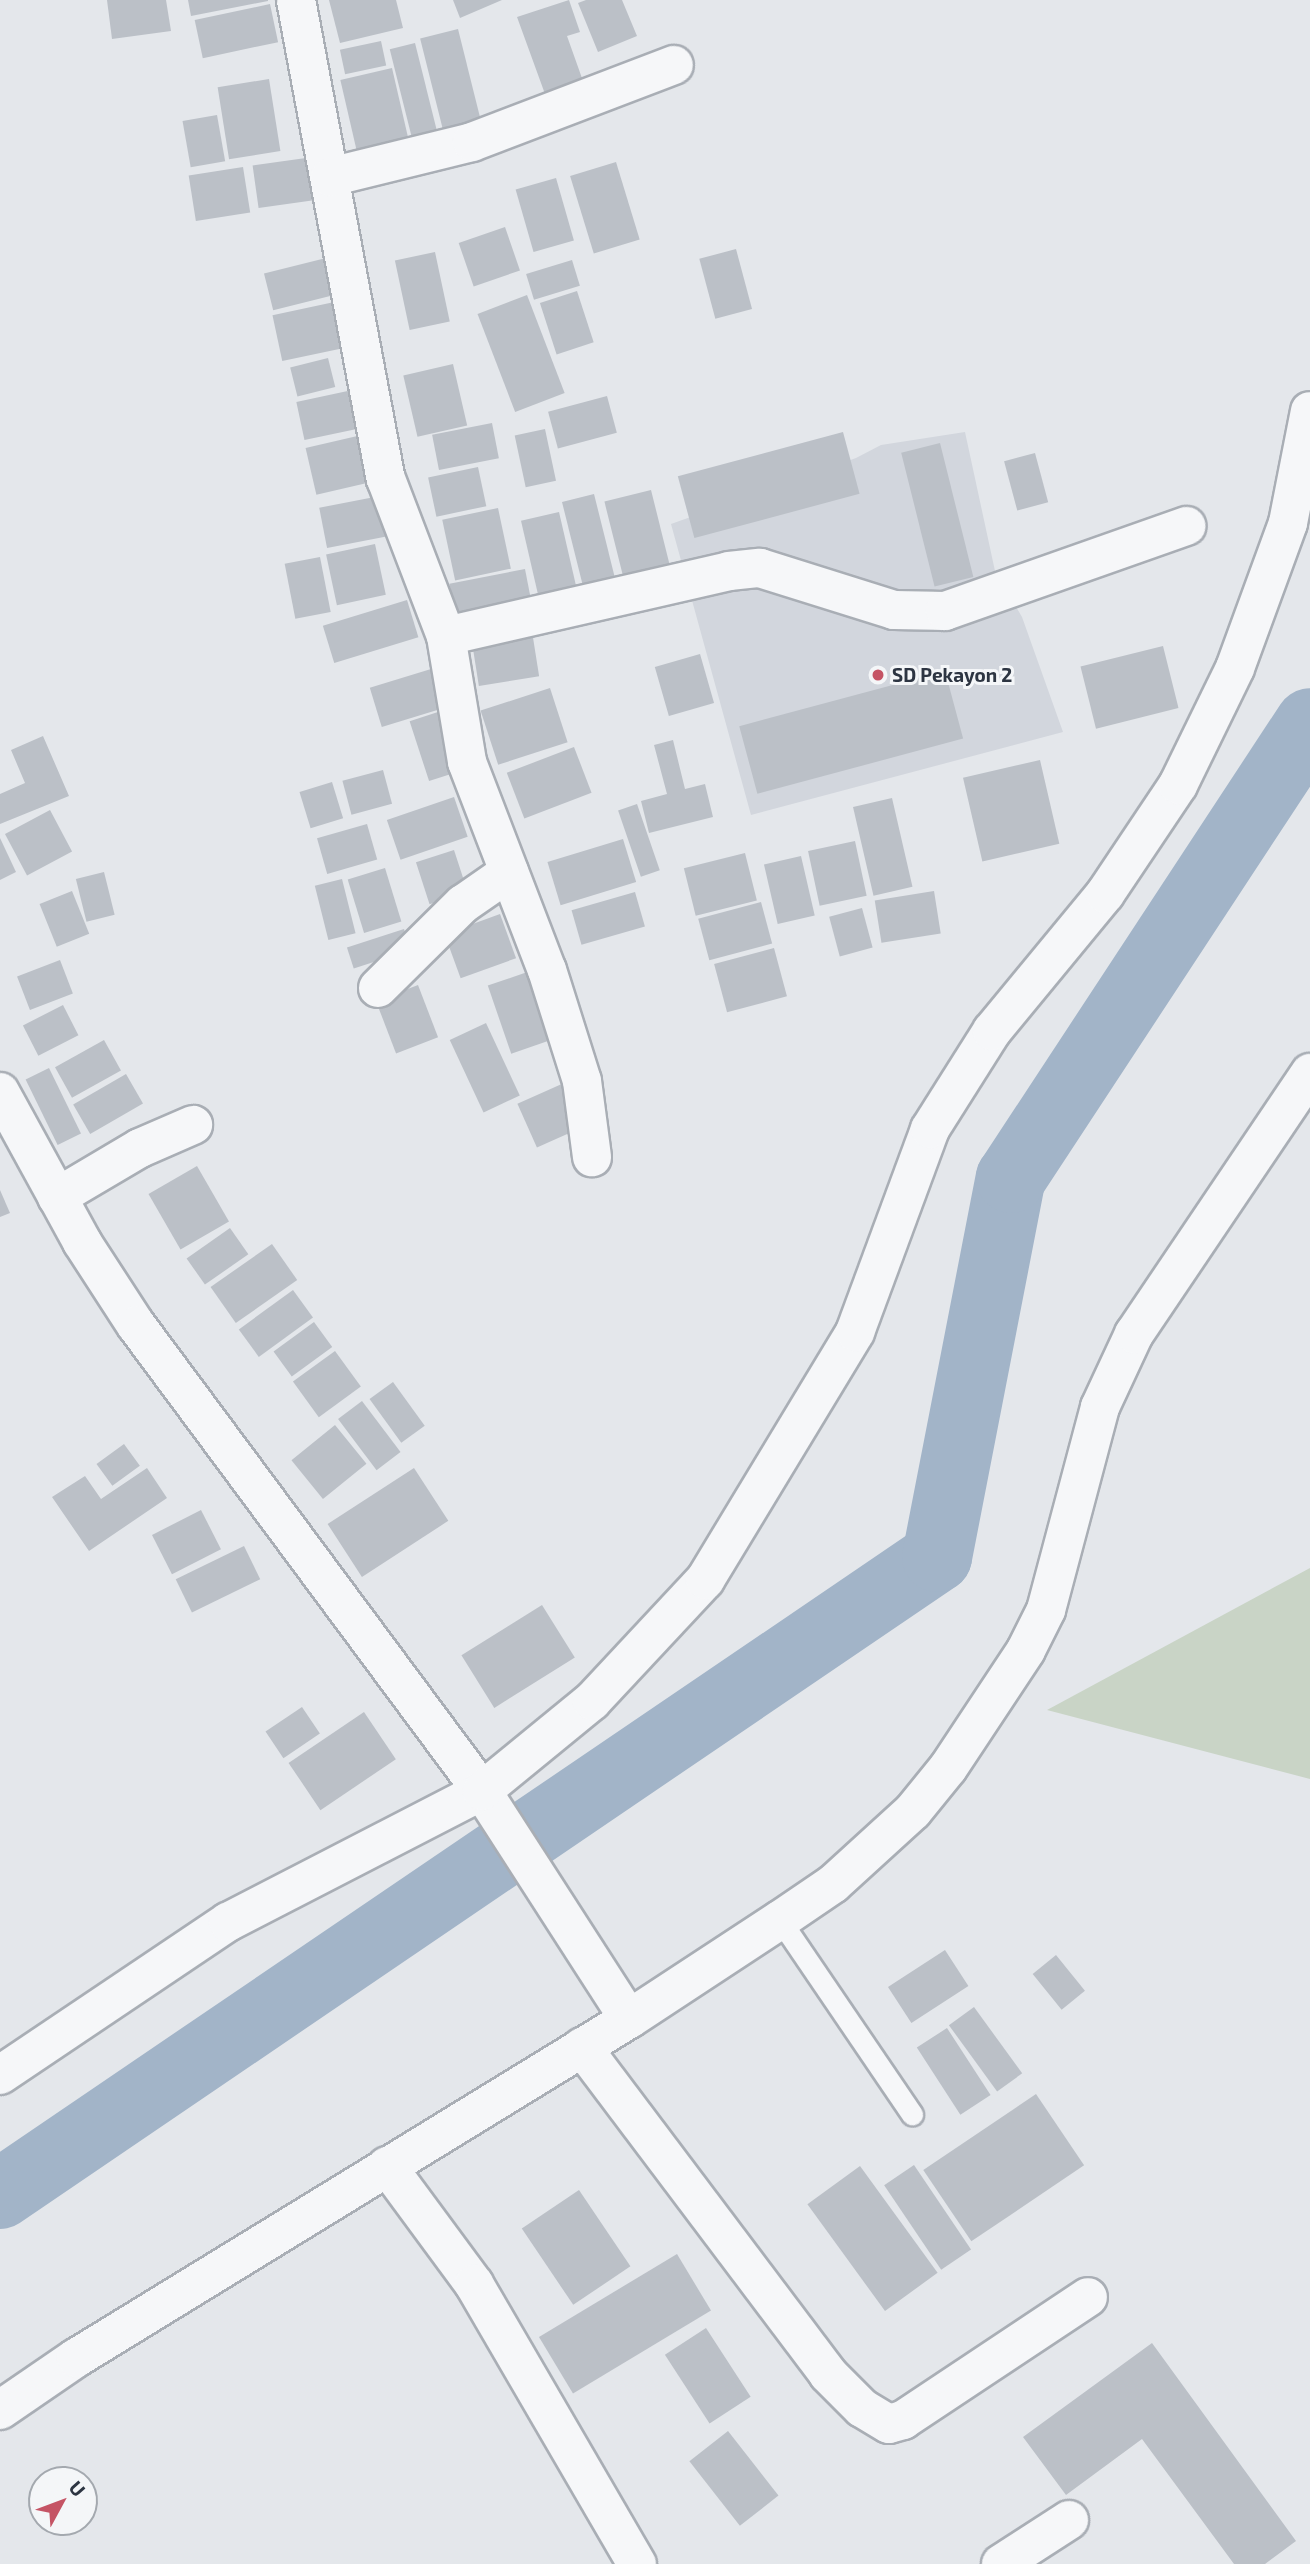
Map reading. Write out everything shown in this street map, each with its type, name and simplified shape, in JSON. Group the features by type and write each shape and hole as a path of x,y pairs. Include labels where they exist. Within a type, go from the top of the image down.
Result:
{"street":[{"path":"296,0 386,479 446,636 467,762 547,970 582,1082 593,1157"},
{"path":"330,177 472,142 674,65"},
{"path":"0,2075 228,1922 482,1791 592,1701 705,1580 774,1472 855,1332 930,1129 992,1031 1105,894 1178,785 1235,668 1288,523 1310,411"},
{"path":"446,636 729,571 760,568 894,610 945,611 1187,526"},
{"path":"378,988 463,904 509,872"},
{"path":"0,2410 387,2166 582,2048 780,1920 833,1884 913,1811 948,1768 1026,1650 1046,1610 1100,1407 1134,1334 1310,1073"},
{"path":"0,1092 57,1197 136,1325 482,1791 629,2018"},
{"path":"57,1197 140,1148 193,1125"},
{"path":"582,2048 828,2374 862,2408 889,2424 903,2420 1087,2297"},
{"path":"387,2166 474,2284 637,2564"},
{"path":"1001,2564 1069,2520"}],"lane":[{"path":"780,1920 912,2114"}],"shaded area":[{"name":"SD Pekayon 2","path":"965,432 995,571 1022,617 1063,732 751,815 671,524 856,458 881,445"}],"green space":[{"path":"1310,1568 1310,1779 1047,1710"}],"building":[{"path":"107,0 166,0 171,31 112,39"},
{"path":"188,0 268,0 268,1 191,16"},
{"path":"329,0 396,0 403,28 340,43"},
{"path":"453,0 502,0 460,18"},
{"path":"569,0 580,32 567,36 583,81 545,94 517,17"},
{"path":"586,0 622,0 637,36 598,52 578,3"},
{"path":"270,4 278,42 203,58 195,20"},
{"path":"458,29 480,119 443,129 420,38"},
{"path":"381,41 386,65 345,74 340,50"},
{"path":"415,43 437,131 412,138 390,49"},
{"path":"392,68 409,141 357,153 340,80"},
{"path":"269,79 280,151 229,159 218,87"},
{"path":"217,115 225,161 191,167 183,121"},
{"path":"313,157 319,200 259,208 253,165"},
{"path":"616,162 640,239 594,253 570,176"},
{"path":"243,167 250,212 196,221 189,176"},
{"path":"556,178 574,240 534,252 516,190"},
{"path":"505,227 520,270 474,286 459,243"},
{"path":"736,249 752,309 715,319 699,259"},
{"path":"435,252 450,321 410,330 395,261"},
{"path":"330,257 339,294 273,310 264,273"},
{"path":"572,260 580,286 534,300 526,274"},
{"path":"577,291 594,342 557,354 540,303"},
{"path":"527,295 565,393 515,412 478,314"},
{"path":"339,301 349,347 282,361 272,315"},
{"path":"328,358 335,387 297,397 290,367"},
{"path":"453,364 467,425 417,437 403,375"},
{"path":"357,389 365,427 304,440 296,402"},
{"path":"607,396 617,433 558,448 548,412"},
{"path":"492,423 499,458 439,470 432,435"},
{"path":"545,429 556,481 526,487 515,435"},
{"path":"843,432 860,494 694,538 678,476"},
{"path":"366,434 377,481 316,495 306,448"},
{"path":"940,443 973,577 935,587 901,453"},
{"path":"1035,453 1048,502 1017,511 1004,461"},
{"path":"478,467 486,506 436,517 428,478"},
{"path":"651,490 670,565 623,576 604,502"},
{"path":"594,494 616,580 584,588 562,502"},
{"path":"385,495 393,535 327,548 319,508"},
{"path":"498,508 511,569 455,580 442,520"},
{"path":"559,512 577,588 539,597 521,521"},
{"path":"375,544 386,595 337,605 326,554"},
{"path":"320,557 331,612 295,619 285,564"},
{"path":"525,569 533,611 458,626 449,584"},
{"path":"407,600 418,637 334,663 323,626"},
{"path":"531,625 539,676 479,686 471,635"},
{"path":"1163,646 1178,708 1096,729 1081,667"},
{"path":"700,654 714,703 669,716 655,667"},
{"path":"431,669 443,708 382,727 370,688"},
{"path":"945,671 963,739 757,794 739,726"},
{"path":"550,688 568,742 498,765 481,711"},
{"path":"441,711 460,771 429,781 410,721"},
{"path":"43,736 69,796 0,824 0,794 25,783 11,750"},
{"path":"673,740 685,789 705,784 713,817 649,833 641,801 667,794 654,745"},
{"path":"574,747 592,793 524,819 507,773"},
{"path":"1040,760 1059,844 982,862 963,778"},
{"path":"383,770 392,804 351,815 342,781"},
{"path":"332,782 343,818 311,828 299,792"},
{"path":"454,797 468,837 401,860 387,820"},
{"path":"892,798 912,887 873,896 853,807"},
{"path":"637,804 660,870 641,877 618,811"},
{"path":"50,810 72,851 27,875 5,834"},
{"path":"367,824 377,860 327,874 317,838"},
{"path":"0,838 16,872 0,880"},
{"path":"623,839 636,882 561,905 547,862"},
{"path":"855,841 867,896 820,906 808,851"},
{"path":"454,850 468,892 430,904 416,862"},
{"path":"745,853 757,901 696,916 684,868"},
{"path":"801,856 815,915 778,924 764,865"},
{"path":"385,868 401,922 364,933 348,879"},
{"path":"104,872 115,915 87,922 76,879"},
{"path":"342,879 356,933 328,940 315,886"},
{"path":"72,891 89,934 57,947 40,904"},
{"path":"934,891 941,933 881,943 875,900"},
{"path":"635,892 645,927 581,945 572,910"},
{"path":"761,902 772,944 709,960 698,919"},
{"path":"862,908 873,948 840,956 829,917"},
{"path":"500,914 516,958 461,978 445,934"},
{"path":"404,929 411,950 354,968 347,948"},
{"path":"774,948 787,996 727,1012 714,964"},
{"path":"60,960 73,994 30,1010 17,976"},
{"path":"536,969 559,1037 511,1054 488,986"},
{"path":"418,985 438,1037 396,1053 376,1001"},
{"path":"63,1005 78,1035 38,1056 23,1025"},
{"path":"486,1023 520,1096 484,1112 450,1040"},
{"path":"104,1040 121,1071 72,1098 55,1067"},
{"path":"49,1068 81,1134 58,1145 26,1079"},
{"path":"126,1074 143,1103 90,1134 73,1104"},
{"path":"564,1083 584,1127 537,1148 517,1104"},
{"path":"197,1166 229,1221 181,1249 149,1194"},
{"path":"0,1190 10,1213 0,1217"},
{"path":"230,1228 248,1254 205,1285 187,1258"},
{"path":"272,1244 297,1280 236,1323 211,1287"},
{"path":"293,1290 313,1318 259,1357 239,1329"},
{"path":"314,1322 332,1347 292,1376 274,1351"},
{"path":"335,1351 361,1387 319,1417 293,1382"},
{"path":"393,1382 425,1426 401,1443 370,1399"},
{"path":"362,1401 401,1452 377,1470 338,1419"},
{"path":"335,1425 366,1464 323,1499 291,1460"},
{"path":"124,1444 140,1466 112,1486 96,1464"},
{"path":"147,1468 167,1498 89,1551 52,1497 85,1476 101,1499"},
{"path":"414,1468 448,1521 362,1577 328,1524"},
{"path":"201,1510 221,1549 172,1574 152,1535"},
{"path":"244,1546 260,1579 192,1613 176,1579"},
{"path":"542,1605 575,1658 494,1708 461,1655"},
{"path":"302,1707 320,1734 283,1758 266,1732"},
{"path":"364,1712 396,1759 320,1810 289,1763"},
{"path":"945,1950 968,1986 911,2023 888,1987"},
{"path":"1056,1955 1085,1991 1062,2010 1033,1974"},
{"path":"974,2007 1022,2073 997,2092 949,2025"},
{"path":"947,2028 991,2095 960,2115 917,2048"},
{"path":"1036,2094 1084,2165 971,2241 923,2170"},
{"path":"914,2165 971,2250 941,2270 884,2185"},
{"path":"860,2166 938,2273 885,2311 807,2204"},
{"path":"579,2190 630,2266 573,2305 522,2229"},
{"path":"677,2254 711,2311 573,2393 539,2337"},
{"path":"706,2328 751,2397 710,2423 665,2355"},
{"path":"1152,2343 1296,2541 1265,2564 1234,2564 1142,2439 1066,2495 1023,2437"},
{"path":"728,2431 778,2496 740,2526 689,2461"}],"waterway":[{"path":"0,2194 937,1557 1011,1178 1310,723"}],"place":[{"name":"SD Pekayon 2","path":"878,675"}]}
